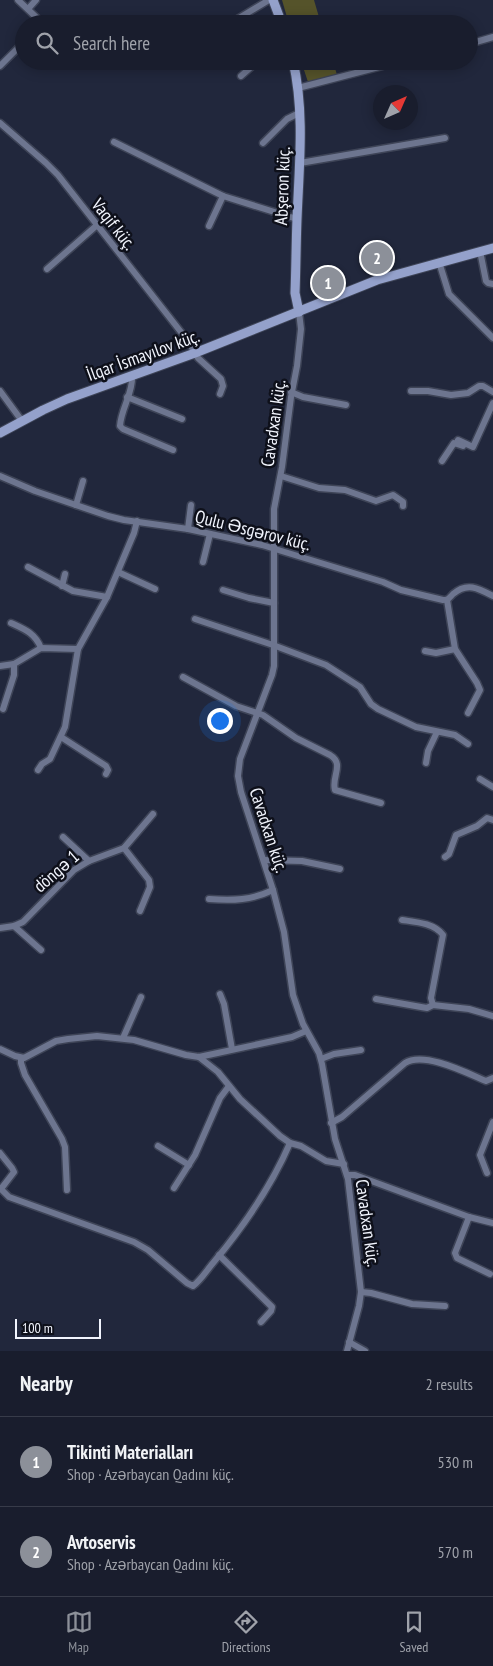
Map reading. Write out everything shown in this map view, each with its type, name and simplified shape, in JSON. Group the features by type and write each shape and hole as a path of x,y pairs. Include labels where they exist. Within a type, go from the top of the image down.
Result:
{"main road":[{"path":"273,0 279,15"},
{"name":"Abşeron küç.","path":"295,70 298,88 300,163 295,293 299,312"},
{"name":"İlqar İsmayılov küç.","path":"0,433 67,400 195,353 377,280 493,248"}],"street":[{"path":"18,0 34,15"},
{"path":"28,9 36,0"},
{"path":"244,15 269,0"},
{"path":"478,41 493,37"},
{"path":"0,66 15,51"},
{"path":"241,76 248,70"},
{"path":"298,88 367,70"},
{"path":"264,143 287,119 299,113"},
{"name":"Vaqif küç.","path":"0,122 53,170 188,341 202,363 223,382 220,394"},
{"path":"300,163 445,138"},
{"path":"114,142 223,196 297,219"},
{"path":"209,226 223,196"},
{"path":"47,270 96,226"},
{"path":"480,251 486,281 493,284"},
{"path":"439,262 449,294 493,338"},
{"name":"Cavadxan küç.","path":"299,312 298,356 291,392 281,476 274,509 274,666 258,713 242,751 238,776 241,792 273,890 287,946 291,988 306,1031 321,1059 331,1123 347,1175 361,1292 347,1351"},
{"path":"132,377 132,385 119,424 121,428 173,450"},
{"path":"411,391 428,391 451,395 468,393 479,386 483,386 493,392"},
{"path":"0,391 22,422"},
{"path":"291,392 310,399 346,405"},
{"path":"128,397 182,419"},
{"path":"442,461 454,443 470,449 474,447 490,416 493,403"},
{"path":"458,440 474,447"},
{"name":"Qulu Əsgərov küç.","path":"0,476 35,491 108,516 188,529 274,548 383,582 401,590 447,600"},
{"path":"281,476 319,488 344,490 376,501 393,495 403,502 403,506"},
{"path":"76,505 84,481"},
{"path":"188,529 191,505"},
{"path":"38,770 42,764 50,759 61,737 67,721 78,649 108,597 137,522"},
{"path":"203,562 210,534"},
{"path":"28,567 62,586 82,593 108,597"},
{"path":"118,572 155,589"},
{"path":"62,586 66,574"},
{"path":"468,713 480,690 455,649 447,600 466,586 476,587 493,596"},
{"path":"223,590 249,598 274,602"},
{"path":"195,619 326,664 360,687 378,709 416,727 455,736 468,744"},
{"path":"11,623 31,632 41,648"},
{"path":"0,666 14,664 41,648 78,649"},
{"path":"425,651 436,653 455,649"},
{"path":"3,709 14,675 14,664"},
{"path":"183,677 236,706 258,713 276,723 296,738 335,758 338,764 335,790 381,803"},
{"path":"426,763 428,751 437,732"},
{"path":"61,737 106,766 108,770 106,774"},
{"path":"480,780 493,787"},
{"path":"140,911 150,887 149,880 124,848 152,814"},
{"path":"445,857 450,851 454,838 459,833 477,826 487,818 493,820"},
{"path":"63,837 89,861"},
{"name":"döngə 1","path":"0,928 14,926 28,918 74,870 89,861 124,848"},
{"path":"264,860 302,861 340,869"},
{"path":"209,899 230,901 251,899 273,890"},
{"path":"402,920 435,928 443,934 431,998 433,1005"},
{"path":"14,926 41,950"},
{"path":"220,994 224,1004 232,1049"},
{"path":"123,1038 141,997"},
{"path":"376,999 427,1008 433,1005 469,1009 493,1016"},
{"path":"0,1048 21,1058 27,1057 56,1041 97,1036 123,1038 186,1055 199,1056 292,1037 306,1031"},
{"path":"321,1059 334,1054 361,1050"},
{"path":"199,1056 218,1072 251,1110 280,1136 326,1161 344,1164"},
{"path":"21,1058 22,1069 65,1147 67,1190"},
{"path":"331,1123 342,1117 412,1059 436,1062 486,1081 493,1080"},
{"path":"174,1188 189,1165 220,1098 229,1086"},
{"path":"488,1173 480,1154 493,1122"},
{"path":"0,1153 14,1172 0,1189 9,1197 134,1242 148,1250 190,1285 195,1285 220,1256 254,1209 283,1160 290,1143"},
{"path":"158,1146 189,1165"},
{"path":"347,1175 355,1175 493,1224"},
{"path":"469,1217 455,1256 490,1274"},
{"path":"220,1256 272,1307 271,1311 260,1322"},
{"path":"361,1292 412,1304 445,1306"},
{"path":"349,1342 365,1351"}],"shaded area":[{"path":"282,0 314,0 318,15 286,15"},
{"path":"304,70 336,70 337,75 308,82"}],"place":[{"name":"Avtoservis","path":"377,258"},
{"name":"Tikinti Materialları","path":"328,283"}]}
